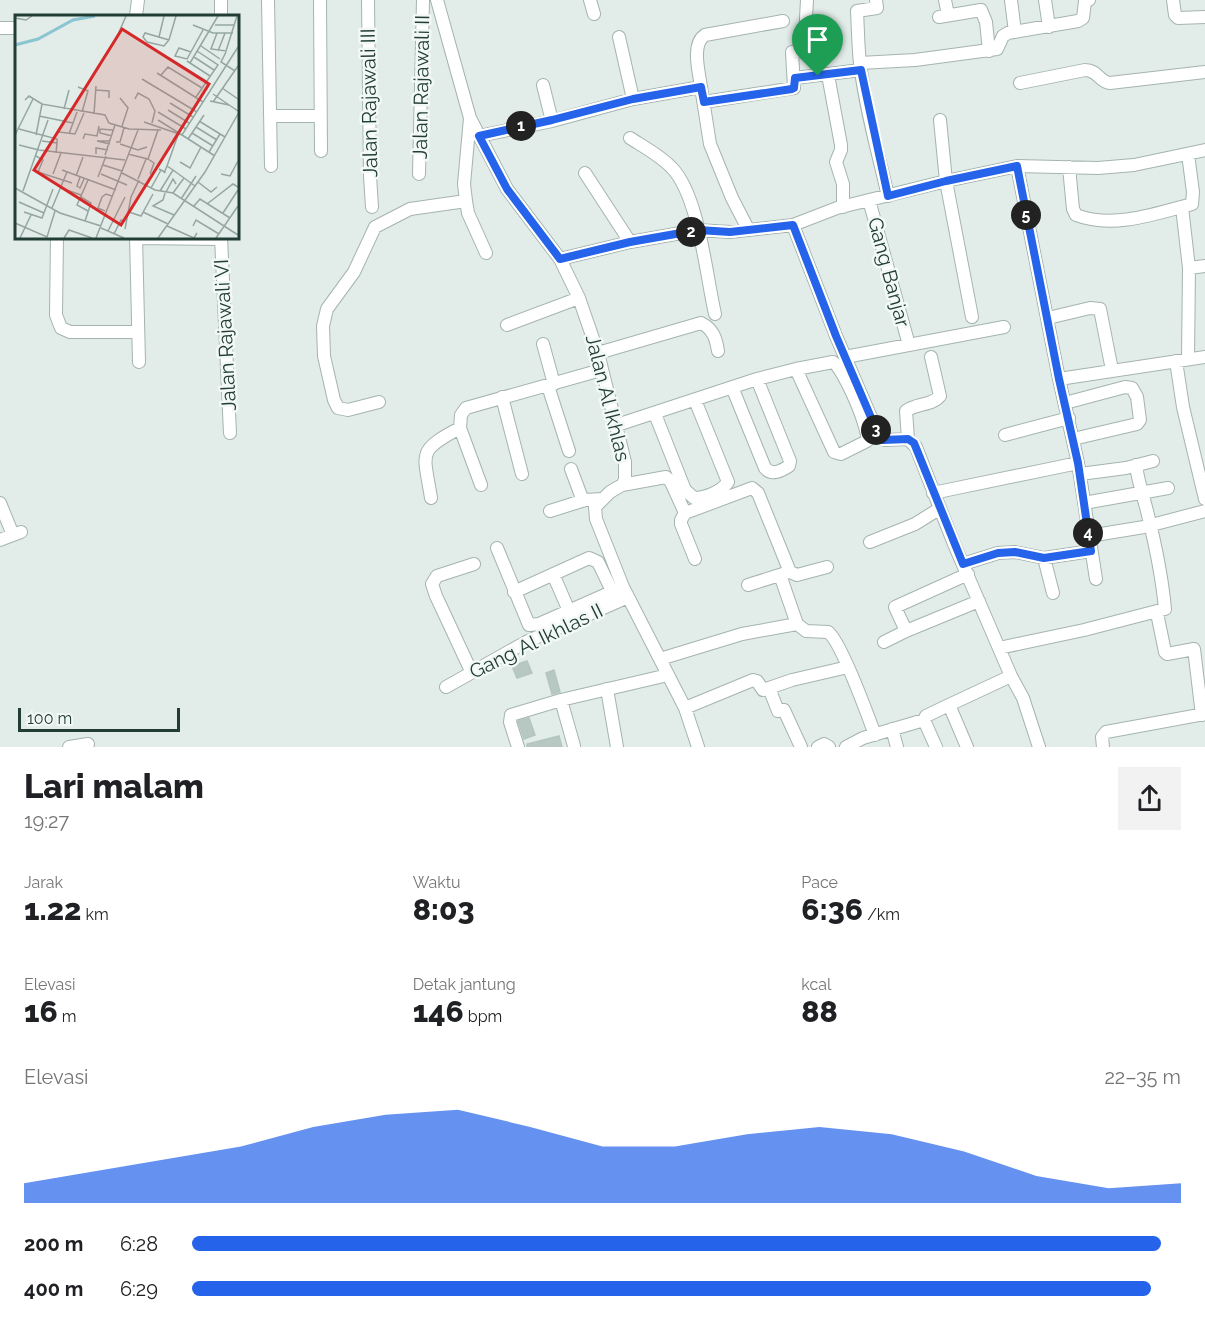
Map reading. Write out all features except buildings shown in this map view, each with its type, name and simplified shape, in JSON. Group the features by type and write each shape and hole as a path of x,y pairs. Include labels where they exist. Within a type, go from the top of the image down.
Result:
{"street":[{"path":"136,15 138,0"},
{"path":"268,0 271,166"},
{"path":"320,0 321,151"},
{"name":"Jalan Rajawali III","path":"368,0 372,207"},
{"name":"Jalan Rajawali II","path":"419,174 423,0"},
{"path":"437,0 470,118 464,184 466,201 486,253"},
{"path":"590,0 594,14"},
{"path":"704,102 794,88 792,52 808,51 807,0"},
{"path":"876,0 877,8 856,6 861,67 888,196"},
{"path":"945,0 944,16 981,10 986,22 989,51"},
{"path":"1011,0 1015,32"},
{"path":"1046,0 1049,27"},
{"path":"795,78 989,51 1000,46 1003,36 1078,21 1083,18 1085,1 1089,0"},
{"path":"1173,0 1175,15 1178,18 1205,17"},
{"path":"748,229 714,155 707,131 698,59 699,41 705,35 783,21"},
{"path":"619,37 633,99"},
{"path":"1020,82 1085,70 1094,71 1103,81 1110,83 1205,72"},
{"path":"828,75 841,150 836,162 843,184 843,207"},
{"path":"543,85 552,120"},
{"path":"479,136 633,99 701,87"},
{"path":"270,116 320,116"},
{"name":"Jalan Al Ikhlas","path":"470,118 507,189 560,259 579,298 598,353 626,470 622,485 602,499"},
{"path":"940,120 946,181 972,317"},
{"path":"630,138 672,168 684,185 693,209 715,314"},
{"path":"560,259 630,242 698,230 730,232 793,225 869,200 1017,166 1098,168 1134,165 1205,150"},
{"path":"1069,167 1073,209 1076,215 1101,222 1150,215 1192,204 1193,192 1188,154"},
{"path":"1017,166 1079,469 1096,579"},
{"path":"585,173 630,242"},
{"name":"Gang Banjar","path":"869,200 909,345"},
{"path":"379,402 348,410 338,408 324,356 323,326 327,309 354,272 375,227 410,209 466,201"},
{"path":"1182,207 1189,268 1182,360 1183,407 1205,500"},
{"path":"793,225 845,357 881,438 885,440 908,439"},
{"path":"57,238 56,315 61,328 70,332 137,332"},
{"path":"139,362 136,238 221,238"},
{"name":"Jalan Rajawali VI","path":"221,238 230,433"},
{"path":"1189,268 1205,266"},
{"path":"507,325 579,298"},
{"path":"1048,318 1090,308 1100,309 1112,370"},
{"path":"598,353 701,323 713,332 718,351"},
{"path":"845,357 1004,327"},
{"path":"543,344 551,385 569,450"},
{"path":"931,357 940,396 937,400 913,406 906,411 908,439 916,447 939,509 1011,676 1023,698 1039,747"},
{"path":"1059,379 1205,357"},
{"path":"617,425 757,379 796,369 828,362 837,365 867,431 867,441 841,454 834,452 796,369"},
{"path":"481,485 460,428 461,415 466,408 601,370"},
{"path":"732,387 765,468 774,473 789,466 790,460 757,379"},
{"path":"1065,403 1125,387 1132,388 1137,397 1140,420 1137,424 1073,439"},
{"path":"502,397 522,474"},
{"path":"655,414 685,490 694,498 700,498 722,489 728,482 695,400"},
{"path":"1005,435 1069,418"},
{"path":"430,498 426,452 430,446 460,428"},
{"path":"933,493 1079,469 1136,465 1153,460"},
{"path":"999,648 1157,613 1165,609 1162,580 1136,465"},
{"path":"571,469 583,501"},
{"path":"622,485 666,477 671,482 685,513"},
{"path":"1084,503 1168,488"},
{"path":"695,560 681,524 685,513 748,489 755,489 785,573 797,624 806,631 828,632 832,635 848,667 875,735"},
{"path":"550,511 583,501 602,499"},
{"path":"602,499 594,512 621,591"},
{"path":"0,503 17,533 0,540"},
{"path":"870,542 915,524 939,509"},
{"path":"1089,536 1150,526 1205,511"},
{"path":"497,548 529,625 621,591"},
{"path":"906,631 895,607 998,553 1015,552 1044,558 1091,551"},
{"path":"514,592 586,559 593,558 598,562 621,591 660,659 685,708 698,747"},
{"path":"1044,558 1053,593"},
{"path":"471,672 432,584 437,576 474,564"},
{"path":"748,585 785,573 797,574 827,567"},
{"path":"553,574 569,611"},
{"name":"Gang Al Ikhlas II","path":"446,687 621,591"},
{"path":"884,642 979,601"},
{"path":"1103,747 1102,737 1106,732 1204,714 1194,649 1167,654 1157,613"},
{"path":"660,659 742,634 797,624"},
{"path":"685,708 753,680 757,681 761,690 848,667"},
{"path":"518,747 510,722 511,715 561,700 668,675"},
{"path":"846,747 892,729 924,720 926,716 1011,676"},
{"path":"769,688 778,711 784,710 801,747"},
{"path":"607,689 617,747"},
{"path":"561,700 574,746"},
{"path":"951,704 950,707 967,747"},
{"path":"924,720 936,747"},
{"path":"892,729 897,747"},
{"path":"69,747 87,744"},
{"path":"818,747 824,744 829,747"}],"route":[{"path":"861,70 888,196 1017,166 1078,463 1091,551 1044,558 1015,552 998,553 963,564 914,443 908,439 883,440 879,436 836,336 793,225 730,232 698,230 630,242 560,259 507,189 479,136 633,99 701,87 704,102 792,89 795,78 818,76 861,70"}]}
